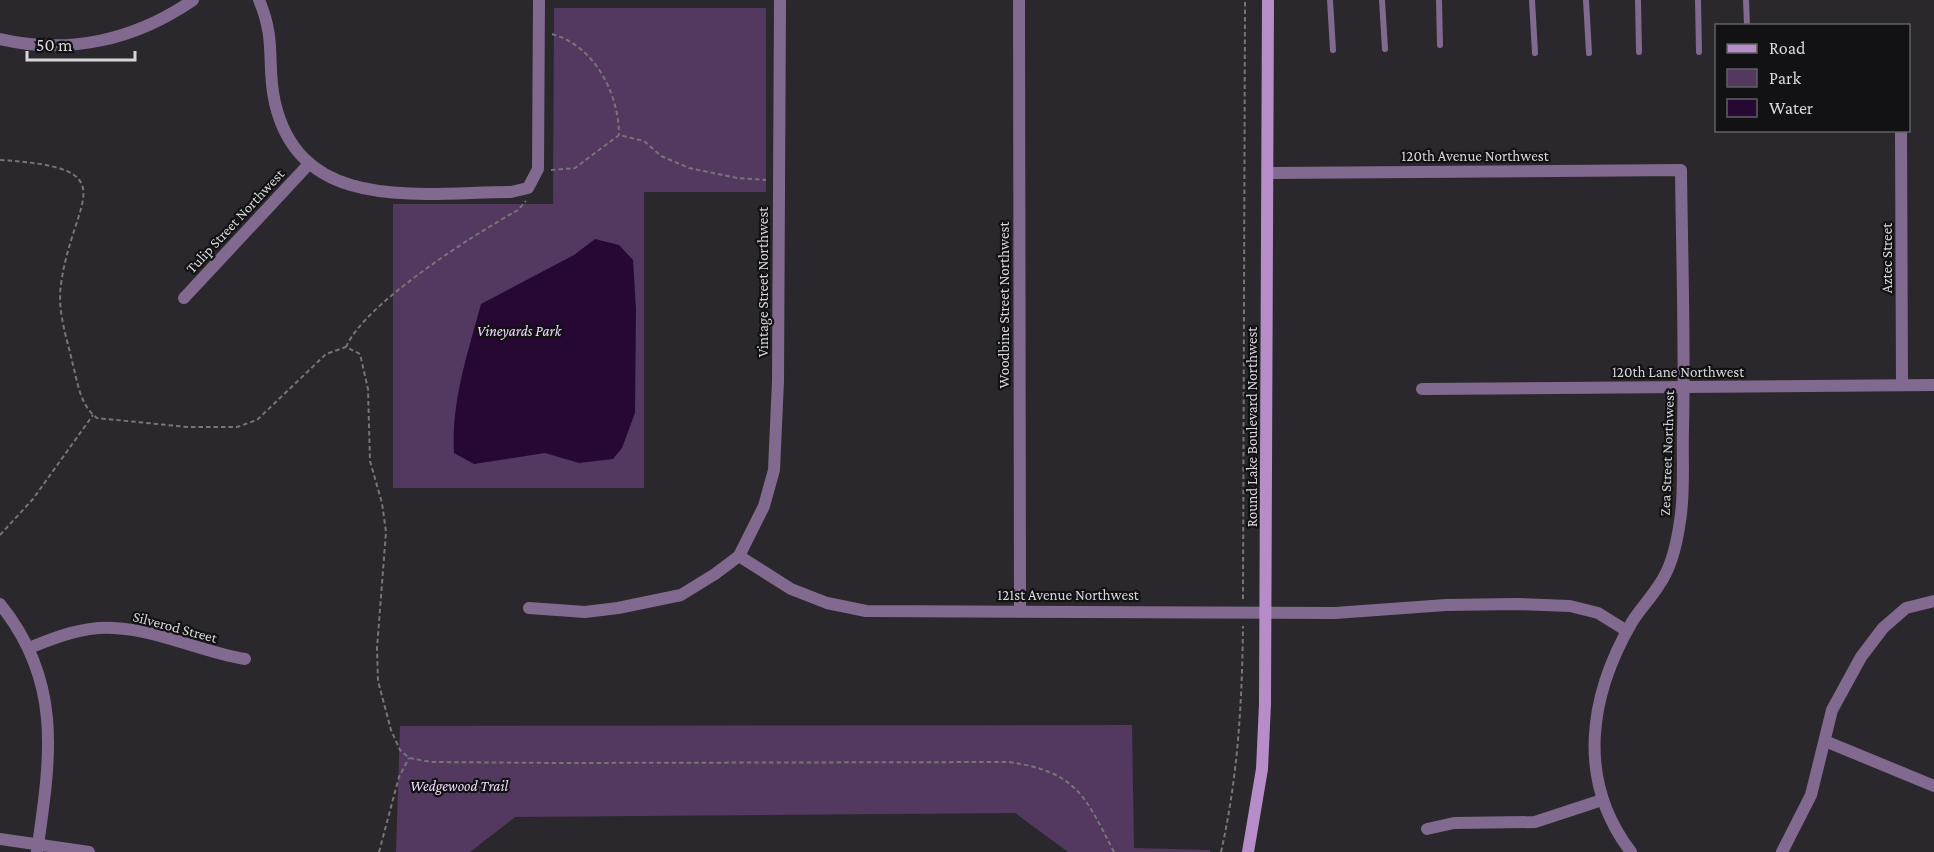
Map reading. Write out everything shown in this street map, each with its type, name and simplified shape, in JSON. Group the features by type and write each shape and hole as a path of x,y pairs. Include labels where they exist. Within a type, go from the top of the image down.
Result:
{"main road":[{"name":"Round Lake Boulevard Northwest","path":"1248,852 1262,769 1266,613 1268,0"}],"street":[{"path":"0,39 62,46 107,40 149,26 193,0"},
{"path":"259,0 268,21 272,41 274,100 280,123 291,144 308,165 354,187 369,191 511,192 528,188 538,169 539,0"},
{"name":"Vintage Street Northwest","path":"739,556 764,506 774,470 778,381 780,0"},
{"name":"Woodbine Street Northwest","path":"1019,0 1020,610"},
{"name":"Aztec Street","path":"1901,132 1902,385"},
{"name":"Tulip Street Northwest","path":"184,298 308,165"},
{"name":"120th Avenue Northwest","path":"1268,172 1682,170"},
{"name":"Zea Street Northwest","path":"1631,852 1621,838 1602,800 1596,760 1596,710 1610,664 1627,631 1661,584 1673,555 1681,519 1684,387 1682,170"},
{"name":"120th Lane Northwest","path":"1422,389 1934,385"},
{"path":"529,608 585,612 618,608 681,595 739,556"},
{"name":"121st Avenue Northwest","path":"739,556 790,589 828,603 866,611 1347,613 1481,603 1570,606 1598,613 1627,631"},
{"path":"1782,852 1811,795 1832,710 1861,657 1883,628 1906,608 1934,601"},
{"path":"0,604 29,648 45,701 50,737 50,761 38,848"},
{"name":"Silverod Street","path":"29,648 70,633 112,628 142,632 245,659"},
{"path":"1825,741 1934,786"},
{"path":"1427,829 1454,823 1535,822 1602,800"},
{"path":"0,840 38,848 89,852"}],"lane":[{"path":"1330,0 1333,50"},
{"path":"1382,0 1385,49"},
{"path":"1439,0 1440,45"},
{"path":"1532,0 1534,53"},
{"path":"1586,0 1589,53"},
{"path":"1638,0 1640,52"},
{"path":"1698,0 1699,52"},
{"path":"1746,0 1747,24"}],"path":[{"path":"1221,852 1230,812 1239,737 1243,612 1245,0"},
{"path":"539,33 557,36 587,56 601,71 612,95 618,116 619,135"},
{"path":"619,135 644,141 661,156 689,168 737,178 778,180"},
{"path":"538,169 576,168 619,135"},
{"path":"0,160 53,165 73,174 84,187 85,198 68,252 59,302 81,396 93,415 105,421 237,427 257,420 326,354 346,347 360,354 366,371 369,451 385,519 386,552 377,658 379,691 391,730 400,750 409,758 432,762 557,763 1009,762 1050,771 1077,789 1093,809 1114,852"},
{"path":"346,347 351,336 368,318 422,270 518,210 525,203 528,188"},
{"path":"0,535 33,499 93,415"},
{"path":"379,852 399,777 409,758"}],"green space":[{"name":"Vineyards Park","path":"554,8 766,8 766,192 644,192 644,488 393,488 393,204 553,204"},
{"name":"Wedgewood Trail","path":"1132,725 1134,848 1210,850 1210,852 1068,852 1015,813 515,817 470,852 396,852 400,726"}],"water":[{"path":"595,239 619,245 633,260 636,309 635,413 622,448 613,459 579,463 545,453 474,464 454,453 458,396 481,304 574,255"}]}
